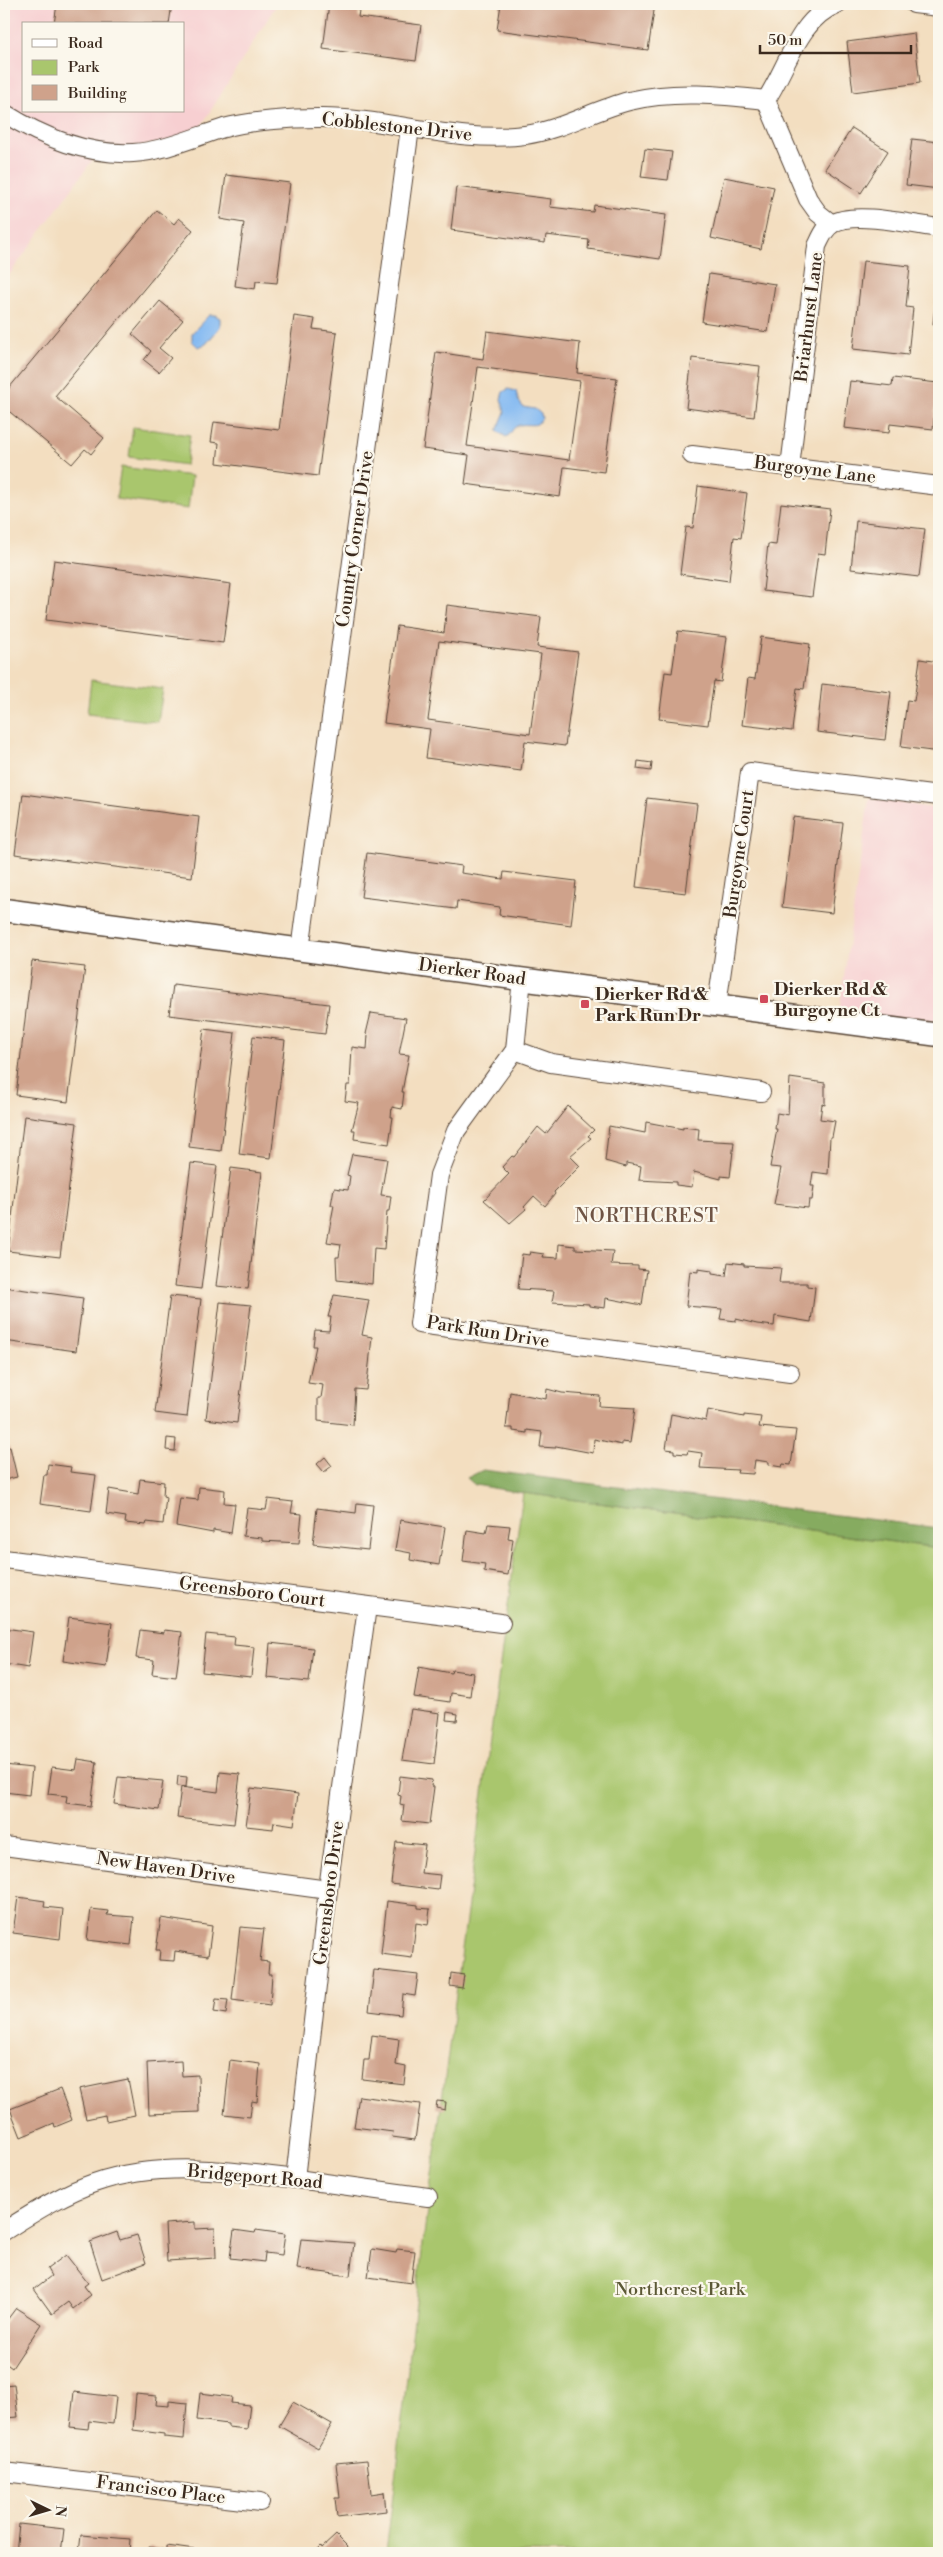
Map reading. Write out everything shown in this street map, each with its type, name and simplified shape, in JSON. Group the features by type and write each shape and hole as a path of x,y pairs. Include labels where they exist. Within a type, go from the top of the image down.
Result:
{"street":[{"path":"837,4 815,17 804,31 766,100 808,199 818,213 832,224 848,218 939,228"},
{"path":"914,4 939,7"},
{"name":"Cobblestone Drive","path":"4,112 67,144 99,151 130,152 182,142 250,122 349,118 470,136 508,136 546,131 610,107 653,97 724,95 766,100"},
{"name":"Country Corner Drive","path":"300,950 410,128"},
{"name":"Briarhurst Lane","path":"790,467 817,246 822,234 832,224"},
{"name":"Burgoyne Lane","path":"692,455 939,486"},
{"name":"Burgoyne Court","path":"717,1005 750,772 939,796"},
{"name":"Dierker Road","path":"4,910 939,1035"},
{"path":"522,978 515,1050 551,1063 762,1092"},
{"name":"Park Run Drive","path":"515,1050 456,1130 447,1152 439,1175 419,1324 790,1373"},
{"name":"Greensboro Court","path":"4,1559 501,1623"},
{"name":"Greensboro Drive","path":"295,2179 328,1890 368,1607"},
{"name":"New Haven Drive","path":"4,1846 328,1890"},
{"name":"Bridgeport Road","path":"4,2230 48,2203 94,2182 136,2173 177,2170 228,2171 428,2197"},
{"name":"Francisco Place","path":"4,2472 260,2502"}],"shaded area":[{"path":"4,4 277,4 193,139 99,151 4,282"},
{"path":"869,798 939,809 939,1033 838,1020"}],"green space":[{"path":"133,427 190,435 186,465 129,457"},
{"path":"121,467 192,476 188,509 116,499"},
{"path":"91,680 163,689 158,722 87,714"},
{"path":"483,1470 939,1528 939,1548 523,1493 475,1485 467,1478"},
{"name":"Northcrest Park","path":"523,1493 939,1548 939,2553 386,2553 426,2219"}],"water":[{"path":"209,315 215,315 220,318 220,327 206,344 198,347 192,341 192,333"},
{"path":"508,389 516,391 518,400 523,407 535,409 541,414 542,418 537,424 517,426 506,437 497,431 505,412 501,399 503,392"}],"building":[{"path":"57,4 172,4 169,22 54,22"},
{"path":"329,4 360,4 358,17 421,25 416,61 323,49"},
{"path":"501,4 655,4 648,50 497,30"},
{"path":"914,33 920,83 853,92 847,42"},
{"path":"852,128 888,151 861,193 825,169"},
{"path":"912,139 939,142 939,189 906,185"},
{"path":"645,149 672,152 668,180 641,177"},
{"path":"226,175 290,183 277,283 256,281 255,289 235,286 244,223 220,219"},
{"path":"724,177 774,187 761,249 711,238"},
{"path":"456,187 551,199 550,207 593,212 594,205 666,215 660,259 588,249 589,240 546,235 545,243 451,230"},
{"path":"157,210 174,224 179,218 193,230 55,396 104,438 91,454 85,449 72,464 4,407 4,394"},
{"path":"863,261 910,266 906,307 913,308 908,355 853,349"},
{"path":"709,274 775,284 768,332 702,322"},
{"path":"939,280 939,325 933,324"},
{"path":"160,301 183,320 159,348 171,358 159,372 144,360 151,351 132,334"},
{"path":"294,316 315,319 313,329 337,332 318,476 217,463 219,443 211,442 214,422 279,430"},
{"path":"487,331 580,343 577,373 617,378 604,472 564,467 560,497 465,484 469,455 423,449 436,352 483,359","holes":["478,367 580,381 569,460 467,446"]},
{"path":"692,358 760,366 754,417 686,408"},
{"path":"893,378 938,383 933,429 890,424 889,433 844,428 850,381 892,386"},
{"path":"698,486 747,493 741,538 734,537 729,581 680,574 686,527 693,528"},
{"path":"781,503 830,509 825,554 818,553 812,597 763,591 768,544 776,545"},
{"path":"856,521 925,529 919,577 851,569"},
{"path":"54,560 231,584 223,643 46,620"},
{"path":"447,605 541,617 537,647 578,652 565,746 525,741 521,771 426,758 430,729 384,723 397,626 444,633","holes":["439,641 541,654 530,734 428,720"]},
{"path":"678,631 727,637 721,682 714,681 708,725 659,719 665,672 672,673"},
{"path":"761,637 810,644 804,689 797,688 792,731 742,725 748,678 755,679"},
{"path":"920,659 939,662 939,752 901,747 907,700 914,701"},
{"path":"822,684 891,692 885,740 817,732"},
{"path":"638,761 652,763 651,771 637,769"},
{"path":"23,794 199,817 192,877 15,854"},
{"path":"647,798 697,804 686,893 636,887"},
{"path":"793,817 843,823 832,913 782,907"},
{"path":"367,853 462,866 461,873 503,879 504,872 576,881 571,925 499,915 500,907 457,901 456,909 361,897"},
{"path":"32,961 85,967 68,1102 16,1095"},
{"path":"173,985 329,1004 325,1034 169,1015"},
{"path":"371,1013 406,1018 399,1054 409,1055 402,1092 404,1092 402,1109 392,1107 391,1117 393,1117 389,1144 354,1139 355,1130 352,1130 359,1103 345,1101 347,1085 350,1085 352,1047 367,1049 368,1035 366,1034"},
{"path":"204,1029 235,1033 221,1151 189,1147"},
{"path":"253,1036 285,1040 271,1158 239,1154"},
{"path":"790,1078 825,1083 825,1105 822,1104 820,1119 835,1121 832,1137 830,1137 828,1174 813,1172 811,1186 814,1186 812,1200 809,1200 808,1208 774,1204 781,1168 770,1167 777,1129 775,1129 777,1113 788,1115"},
{"path":"568,1106 594,1130 588,1136 591,1138 570,1156 580,1166 554,1192 555,1194 545,1206 534,1196 524,1207 526,1209 510,1223 484,1200 509,1174 502,1167 512,1156 514,1157 538,1127 546,1134"},
{"path":"24,1116 77,1123 60,1257 8,1251"},
{"path":"646,1122 683,1129 683,1127 699,1129 698,1140 734,1142 730,1177 721,1176 721,1179 694,1172 692,1187 676,1185 676,1182 639,1180 641,1166 626,1163 626,1167 605,1161 609,1126 645,1133"},
{"path":"352,1154 387,1159 381,1195 391,1196 389,1211 387,1211 384,1249 374,1248 372,1284 337,1280 336,1257 339,1257 341,1244 327,1242 334,1205 331,1205 334,1188 348,1190 350,1176 347,1175"},
{"path":"191,1163 217,1166 201,1289 175,1286"},
{"path":"231,1168 262,1172 248,1289 216,1286"},
{"path":"559,1244 575,1246 575,1249 613,1251 611,1265 638,1266 638,1269 647,1270 642,1305 606,1298 605,1308 589,1306 589,1304 552,1302 554,1291 518,1289 522,1254 529,1255 530,1252 544,1254 543,1257 558,1258"},
{"path":"728,1262 744,1264 744,1266 781,1268 779,1283 807,1283 807,1286 815,1287 811,1322 775,1316 774,1326 757,1324 736,1319 736,1321 720,1319 722,1309 686,1306 690,1271 698,1272 698,1269 726,1276"},
{"path":"4,1287 83,1298 76,1351 4,1341"},
{"path":"334,1295 369,1300 362,1335 372,1337 366,1390 355,1389 353,1425 318,1421 318,1398 321,1398 323,1385 308,1383 316,1346 313,1346 315,1330 329,1331 331,1317 328,1317"},
{"path":"170,1296 201,1299 187,1417 155,1413"},
{"path":"220,1302 251,1305 237,1423 206,1419"},
{"path":"547,1389 562,1393 600,1396 599,1406 635,1408 630,1443 622,1442 622,1445 594,1439 593,1453 556,1446 556,1448 540,1447 542,1432 527,1430 527,1433 513,1431 513,1428 506,1428 510,1392 546,1399"},
{"path":"708,1410 744,1417 744,1415 761,1417 759,1427 796,1430 791,1465 783,1464 782,1467 769,1465 769,1462 755,1460 753,1474 737,1473 738,1470 700,1468 702,1453 688,1451 687,1454 674,1453 674,1450 666,1449 671,1414 706,1421"},
{"path":"167,1438 176,1439 175,1451 166,1450"},
{"path":"10,1447 17,1477 4,1480 4,1448"},
{"path":"325,1457 332,1466 324,1472 317,1464"},
{"path":"48,1464 71,1467 70,1472 96,1475 91,1511 40,1504 44,1475 47,1475"},
{"path":"140,1479 164,1482 163,1496 166,1497 163,1524 147,1522 146,1525 125,1523 126,1517 106,1514 109,1489 138,1494"},
{"path":"199,1487 225,1490 224,1503 235,1504 231,1533 213,1530 213,1533 176,1526 180,1498 198,1500"},
{"path":"268,1499 293,1502 291,1513 302,1514 299,1543 262,1541 262,1538 243,1536 247,1508 266,1510"},
{"path":"357,1503 373,1505 368,1550 313,1544 317,1508 356,1513"},
{"path":"400,1520 445,1527 439,1565 410,1560 411,1553 395,1550"},
{"path":"488,1524 510,1526 508,1538 513,1539 508,1575 484,1571 485,1564 463,1561 467,1530 486,1533"},
{"path":"69,1617 112,1623 106,1667 63,1661"},
{"path":"4,1628 33,1632 28,1668 4,1664"},
{"path":"140,1630 164,1633 164,1630 182,1632 176,1677 152,1674 154,1660 136,1658"},
{"path":"206,1634 235,1637 234,1645 254,1647 251,1677 202,1672"},
{"path":"270,1643 313,1648 309,1682 267,1678"},
{"path":"419,1667 451,1673 452,1670 473,1673 470,1696 451,1693 450,1702 414,1697"},
{"path":"411,1709 440,1713 434,1764 402,1760"},
{"path":"447,1712 458,1714 457,1721 446,1720"},
{"path":"78,1759 97,1762 91,1806 66,1803 67,1796 48,1794 52,1767 76,1770"},
{"path":"4,1765 32,1768 29,1795 4,1792"},
{"path":"220,1772 240,1774 234,1824 177,1818 181,1787 218,1792"},
{"path":"178,1776 187,1777 186,1787 177,1786"},
{"path":"400,1776 432,1780 431,1786 434,1787 429,1824 402,1821 404,1805 400,1804 401,1796 398,1795"},
{"path":"118,1777 163,1781 159,1810 114,1804"},
{"path":"251,1788 298,1794 294,1825 274,1822 273,1829 246,1826"},
{"path":"396,1842 425,1845 421,1873 440,1875 438,1890 391,1884"},
{"path":"18,1897 45,1901 44,1907 63,1909 60,1939 13,1933"},
{"path":"387,1901 418,1905 418,1908 430,1909 428,1925 416,1923 412,1958 381,1954"},
{"path":"91,1909 108,1911 107,1915 134,1917 131,1945 87,1940"},
{"path":"161,1918 212,1926 208,1956 175,1951 174,1961 159,1960 160,1950 156,1950"},
{"path":"240,1927 264,1929 260,1961 269,1962 268,1974 272,1974 270,2005 232,2000"},
{"path":"374,1970 418,1975 415,1996 403,1994 401,2015 369,2011"},
{"path":"451,1973 464,1975 462,1988 450,1986"},
{"path":"216,1999 228,2000 226,2014 214,2012"},
{"path":"372,2035 399,2039 396,2065 406,2067 404,2084 362,2079 364,2060 369,2060"},
{"path":"230,2060 260,2064 257,2102 252,2101 250,2117 224,2114"},
{"path":"181,2061 182,2076 198,2075 199,2112 149,2114 147,2063"},
{"path":"128,2079 135,2115 106,2121 105,2115 86,2119 79,2089"},
{"path":"60,2089 72,2120 55,2127 54,2123 21,2137 10,2109"},
{"path":"359,2096 420,2104 415,2140 392,2137 393,2132 354,2127"},
{"path":"437,2101 446,2102 445,2110 436,2108"},
{"path":"195,2222 195,2229 215,2228 216,2258 167,2261 165,2224"},
{"path":"234,2230 255,2233 256,2230 285,2234 282,2255 265,2253 264,2262 230,2258"},
{"path":"117,2232 120,2240 137,2235 146,2263 102,2279 90,2242"},
{"path":"301,2239 354,2243 350,2276 297,2269"},
{"path":"372,2249 396,2253 397,2249 415,2251 411,2283 368,2277"},
{"path":"66,2255 88,2283 84,2286 91,2295 73,2309 68,2302 52,2314 34,2289 51,2276 47,2269"},
{"path":"16,2308 41,2324 12,2368 4,2362 4,2324"},
{"path":"14,2384 18,2417 4,2418 4,2385"},
{"path":"74,2392 116,2397 113,2424 89,2421 88,2429 70,2427"},
{"path":"200,2393 232,2397 231,2403 250,2405 247,2429 228,2427 228,2424 197,2420"},
{"path":"136,2394 157,2396 156,2405 169,2406 169,2401 187,2403 184,2439 164,2437 164,2434 133,2430"},
{"path":"293,2402 332,2424 318,2448 279,2426"},
{"path":"367,2460 371,2494 384,2492 386,2511 337,2517 335,2498 340,2498 336,2463"},
{"path":"19,2524 64,2529 61,2553 16,2553"},
{"path":"81,2535 130,2539 129,2553 79,2553"},
{"path":"336,2535 354,2553 314,2553 321,2546 322,2548"},
{"path":"166,2546 202,2551 202,2553 148,2553 149,2547 166,2550"}],"place":[{"name":"Dierker Rd & Burgoyne Ct","path":"764,999"},
{"name":"Dierker Rd & Park Run Dr","path":"585,1004"}],"district":[{"name":"NORTHCREST","path":"647,1216"}]}
